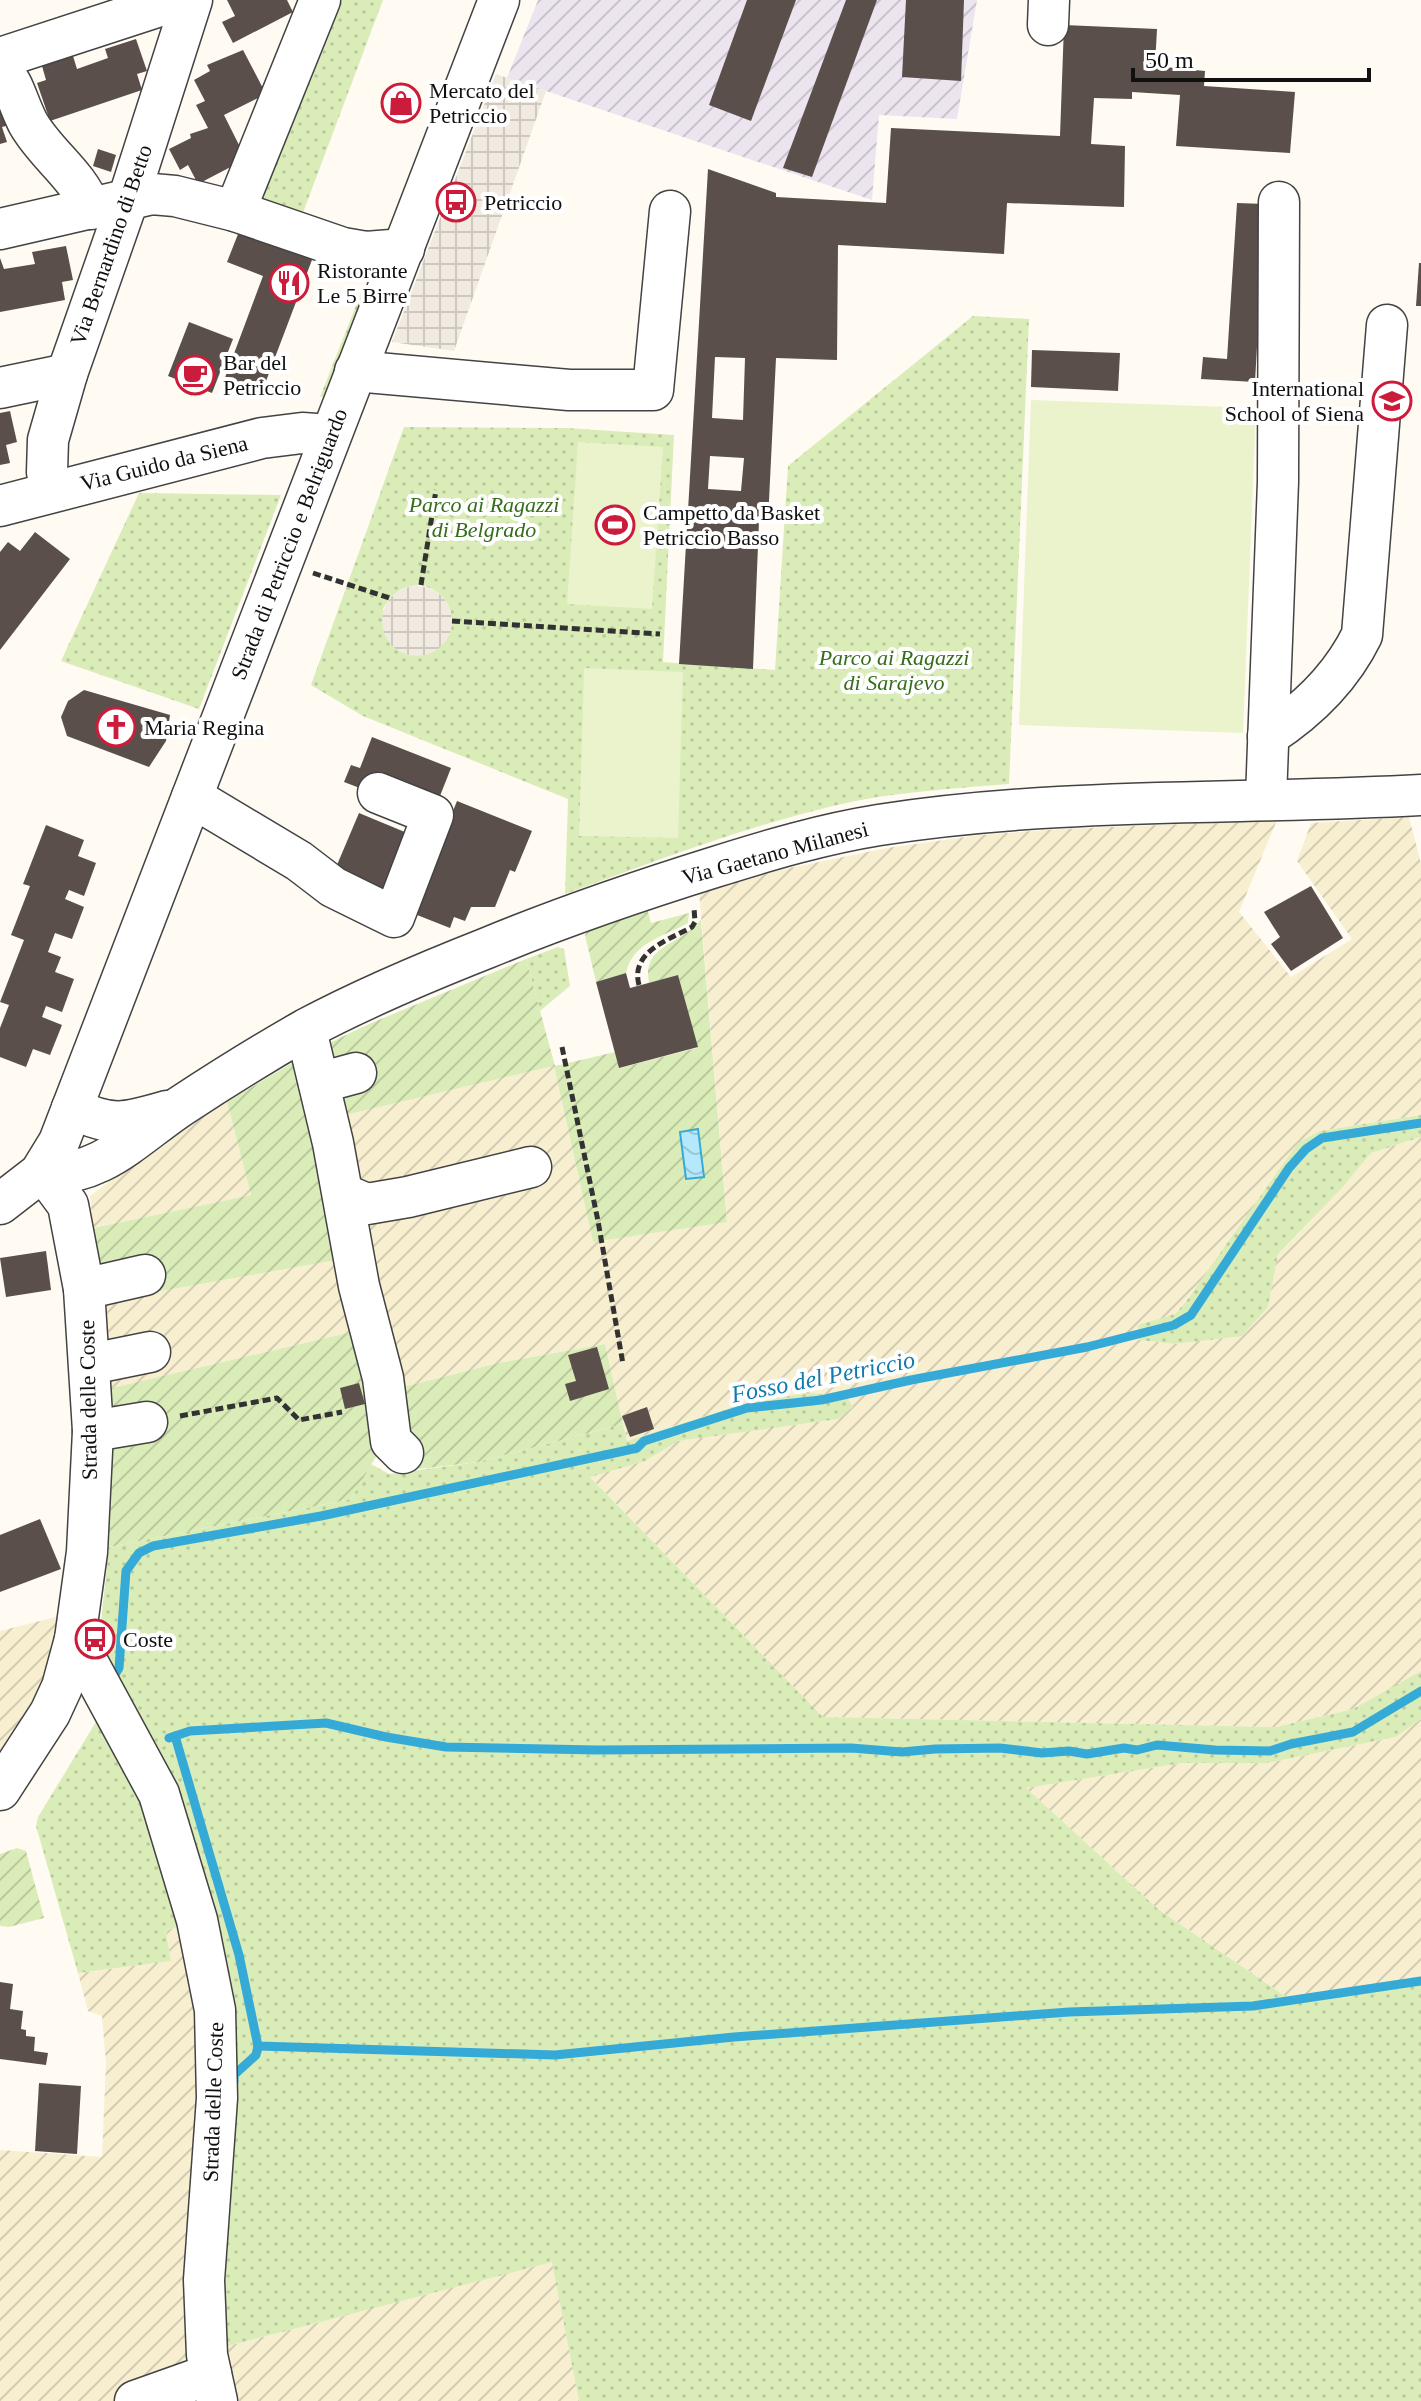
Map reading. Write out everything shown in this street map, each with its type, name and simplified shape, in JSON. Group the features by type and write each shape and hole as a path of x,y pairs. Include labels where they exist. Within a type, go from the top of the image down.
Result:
{"street":[{"path":"0,58 178,0"},
{"name":"Via Bernardino di Betto","path":"51,492 47,450 110,204 192,0"},
{"path":"235,211 320,0"},
{"name":"Strada di Petriccio e Belriguardo","path":"0,1204 40,1173 59,1142 499,0"},
{"path":"0,67 12,82 29,124 84,189 110,204"},
{"path":"0,229 165,194 235,211 343,248 366,252 404,249"},
{"path":"1266,798 1278,482 1279,202"},
{"path":"355,371 569,390 653,390 670,211"},
{"path":"1268,736 1293,719 1326,689 1349,660 1362,635 1387,325"},
{"path":"0,388 67,374"},
{"name":"Via Guido da Siena","path":"0,506 262,438 302,433 330,435"},
{"path":"192,797 299,861 333,887 394,917 433,815 378,793"},
{"name":"Via Gaetano Milanesi","path":"40,1173 71,1174 100,1162 125,1148 179,1107 306,1030 359,1003 496,944 573,913 689,875 821,838 905,822 1094,806 1421,795"},
{"path":"306,1030 337,1078 318,1147 343,1194 359,1286 383,1378 391,1441 403,1453"},
{"name":"Via Gaetano Milanesi","path":"72,1108 96,1119 116,1122 179,1107"},
{"path":"343,1194 367,1204 531,1167"},
{"name":"Strada delle Coste","path":"0,1790 50,1713 62,1687 75,1639 87,1552 93,1431 84,1289 68,1205 40,1173"},
{"path":"84,1289 145,1275"},
{"path":"91,1364 150,1352"},
{"path":"93,1431 147,1422"},
{"name":"Strada delle Coste","path":"75,1639 159,1794 197,1920 215,2010 217,2098 204,2280 214,2388"},
{"path":"135,2401 214,2388"}],"path":[{"path":"421,585 436,490"},
{"path":"304,571 389,598"},
{"path":"452,621 660,634"},
{"path":"639,985 638,965 648,951 692,927 695,922 689,875"},
{"path":"562,1047 598,1221 623,1364"},
{"path":"147,1422 277,1398 299,1420 342,1412"}],"shaded area":[{"path":"538,0 977,0 957,119 879,115 872,200 507,78"},
{"path":"496,74 546,91 454,351 392,342"},
{"path":"410,586 424,586 446,601 452,621 450,634 442,646 424,656 410,656 388,641 382,628 382,614 397,592"},
{"path":"1409,817 1421,863 1421,1115 1319,1131 1175,1314 1138,1326 1139,1340 1174,1344 1242,1335 1268,1307 1277,1255 1343,1187 1371,1153 1421,1137 1421,1671 1409,1679 1353,1709 1276,1727 823,1717 589,1476 645,1461 677,1441 837,1419 743,1404 627,1441 605,1344 498,1363 395,1389 337,1117 554,1066 593,1242 727,1221 699,892 765,873 887,848 980,835 1277,820 1239,912 1291,977 1352,939 1297,861 1311,823"},
{"path":"227,1102 251,1195 93,1228 90,1196 149,1152"},
{"path":"343,1259 360,1330 111,1388 105,1301"},
{"path":"68,1614 55,1665 0,1760 0,1631"},
{"path":"1421,1719 1421,1977 1288,1998 1158,1909 1025,1788 1183,1763 1267,1763 1396,1737"},
{"path":"187,1923 204,2021 194,2363 163,2401 0,2401 0,2150 102,2157 106,2063 102,2016 88,2011 78,1973 171,1961 166,1931"},
{"path":"553,2261 579,2401 239,2401 224,2347"}],"green space":[{"path":"334,0 383,0 301,218 256,204"},
{"path":"364,285 371,287 329,396 320,397"},
{"path":"973,316 1029,319 1009,784 898,794 833,806 731,835 565,894 568,799 363,716 311,685 404,427 566,428 674,435 663,662 775,670 788,466","holes":["421,585 438,593 448,604 452,618 450,631 443,643 432,652 417,655 399,651 383,609 386,603 398,591 414,586"]},
{"path":"1031,400 1256,408 1243,733 1019,725"},
{"name":"Campetto da Basket Petriccio Basso","path":"578,442 663,447 652,609 567,604"},
{"path":"139,493 281,495 199,709 61,661"},
{"path":"584,668 683,672 678,838 579,836"},
{"path":"647,908 651,923 689,913 688,923 642,947 626,973 596,982 585,935 589,928"},
{"path":"701,920 727,1222 593,1242 554,1066 337,1117 321,1047 526,959 555,1066 615,1052 620,1068 697,1048 678,975 649,983 648,970 657,953"},
{"path":"558,947 564,949 570,986 540,1011 526,959"},
{"path":"300,1058 343,1259 105,1301 93,1228 251,1195 227,1102"},
{"path":"1421,1115 1421,1137 1371,1153 1343,1187 1278,1254 1268,1307 1242,1336 1174,1344 1139,1340 1138,1325 1175,1314 1187,1300 1298,1143 1319,1131"},
{"path":"360,1330 384,1443 351,1499 109,1547 111,1388"},
{"path":"605,1344 623,1424 478,1462 419,1469 403,1436 395,1389 498,1363"},
{"path":"807,1393 845,1395 853,1407 838,1419 678,1441 645,1461 590,1477 823,1717 1276,1727 1353,1709 1421,1671 1421,1719 1396,1737 1267,1763 1183,1763 1026,1788 1158,1909 1288,1998 1421,1977 1421,2401 579,2401 552,2262 224,2347 211,1923 160,1751 103,1662 99,1640 109,1547 351,1499 371,1464 389,1474 478,1462 623,1424 627,1441 743,1404"},
{"path":"102,1712 114,1729 187,1923 166,1931 171,1961 78,1973 36,1826 38,1817"},
{"path":"17,1848 26,1851 44,1918 9,1927 0,1926 0,1854"}],"water":[{"path":"698,1129 704,1177 686,1179 680,1132"}],"building":[{"path":"227,0 287,0 293,12 233,43 222,22 235,16"},
{"path":"747,0 796,0 751,121 709,105"},
{"path":"846,0 877,0 812,177 783,168"},
{"path":"906,0 964,0 961,81 902,77"},
{"path":"1064,25 1157,29 1155,66 1205,71 1204,86 1295,92 1290,153 1176,146 1180,95 1132,92 1132,99 1094,98 1091,144 1125,146 1124,207 1007,203 1004,254 838,245 837,360 776,358 768,521 759,521 753,669 679,664 708,169 776,193 776,197 886,203 891,128 1060,136","holes":["715,357 745,358 743,420 712,418","710,456 744,458 741,491 708,489"]},
{"path":"136,39 147,71 137,74 142,90 50,121 37,83 46,80 42,66 73,56 77,69 108,58 105,49"},
{"path":"243,50 266,94 224,115 246,159 198,184 188,165 180,170 169,149 191,138 190,134 208,128 196,105 205,101 194,80 210,71 207,65"},
{"path":"0,91 13,124 2,127 7,142 0,144"},
{"path":"98,149 116,155 111,172 93,166"},
{"path":"457,183 466,186 453,219 444,216"},
{"path":"1237,203 1265,204 1255,382 1201,379 1203,357 1227,359"},
{"path":"242,224 315,252 260,397 223,383 263,276 227,262"},
{"path":"66,246 73,280 62,282 65,300 0,312 0,258 4,269 35,264 32,252"},
{"path":"1419,263 1421,306 1416,306"},
{"path":"189,322 233,339 212,393 168,376"},
{"path":"1032,350 1120,353 1118,391 1031,387"},
{"path":"10,411 17,442 6,445 10,463 0,465 0,413"},
{"path":"35,532 70,559 0,650 0,552 8,542 20,551"},
{"name":"Maria Regina","path":"84,690 170,715 166,741 149,767 67,736 61,717 68,701"},
{"path":"372,737 451,768 438,801 365,790 344,782 351,765 360,768"},
{"path":"457,801 532,831 515,872 510,870 495,907 471,907 465,921 454,917 450,928 412,913"},
{"path":"359,813 412,835 388,896 334,872"},
{"path":"46,825 84,840 78,856 96,863 84,896 69,890 65,899 84,907 72,939 55,933 48,952 61,957 55,972 74,979 62,1012 46,1006 42,1017 62,1025 50,1055 33,1049 26,1067 0,1057 0,1028 9,1005 0,1002 24,940 11,935 30,886 23,884"},
{"path":"1311,886 1343,938 1291,971 1271,944 1280,937 1264,912"},
{"path":"626,973 630,988 678,975 698,1047 619,1068 596,982"},
{"path":"46,1251 51,1290 6,1297 0,1258"},
{"path":"597,1347 609,1389 570,1401 565,1384 576,1381 568,1355"},
{"path":"359,1383 365,1404 345,1409 340,1388"},
{"path":"647,1407 654,1429 630,1437 622,1416"},
{"path":"40,1519 61,1569 0,1592 0,1535"},
{"path":"0,1982 13,1984 10,2009 23,2011 21,2029 26,2030 26,2036 35,2037 34,2051 48,2053 46,2065 0,2059"},
{"path":"39,2083 81,2086 77,2154 35,2151"}],"waterway":[{"name":"Fosso del Petriccio","path":"112,1679 119,1668 126,1571 139,1553 153,1546 321,1516 637,1448 644,1441 747,1408 821,1400 1087,1347 1174,1325 1191,1315 1289,1168 1306,1149 1322,1138 1421,1123"},
{"path":"169,1738 190,1731 326,1723 446,1747 598,1750 851,1748 902,1752 1000,1748 1087,1754 1124,1748 1137,1750 1157,1745 1270,1751 1353,1732 1421,1691"},
{"path":"175,1736 239,1955 258,2046 555,2055 734,2037 1069,2012 1253,2006 1421,1981"},
{"path":"234,2082 234,2075 256,2055 258,2046"}],"place":[{"name":"Mercato del Petriccio","path":"401,103"},
{"name":"Petriccio","path":"456,202"},
{"name":"Ristorante Le 5 Birre","path":"289,283"},
{"name":"Bar del Petriccio","path":"195,375"},
{"name":"International School of Siena","path":"1392,401"},
{"name":"Campetto da Basket Petriccio Basso","path":"615,525"},
{"name":"Maria Regina","path":"116,727"},
{"name":"Coste","path":"95,1639"}],"park label":[{"name":"Parco ai Ragazzi di Belgrado","path":"484,516"},
{"name":"Parco ai Ragazzi di Sarajevo","path":"894,670"}]}
